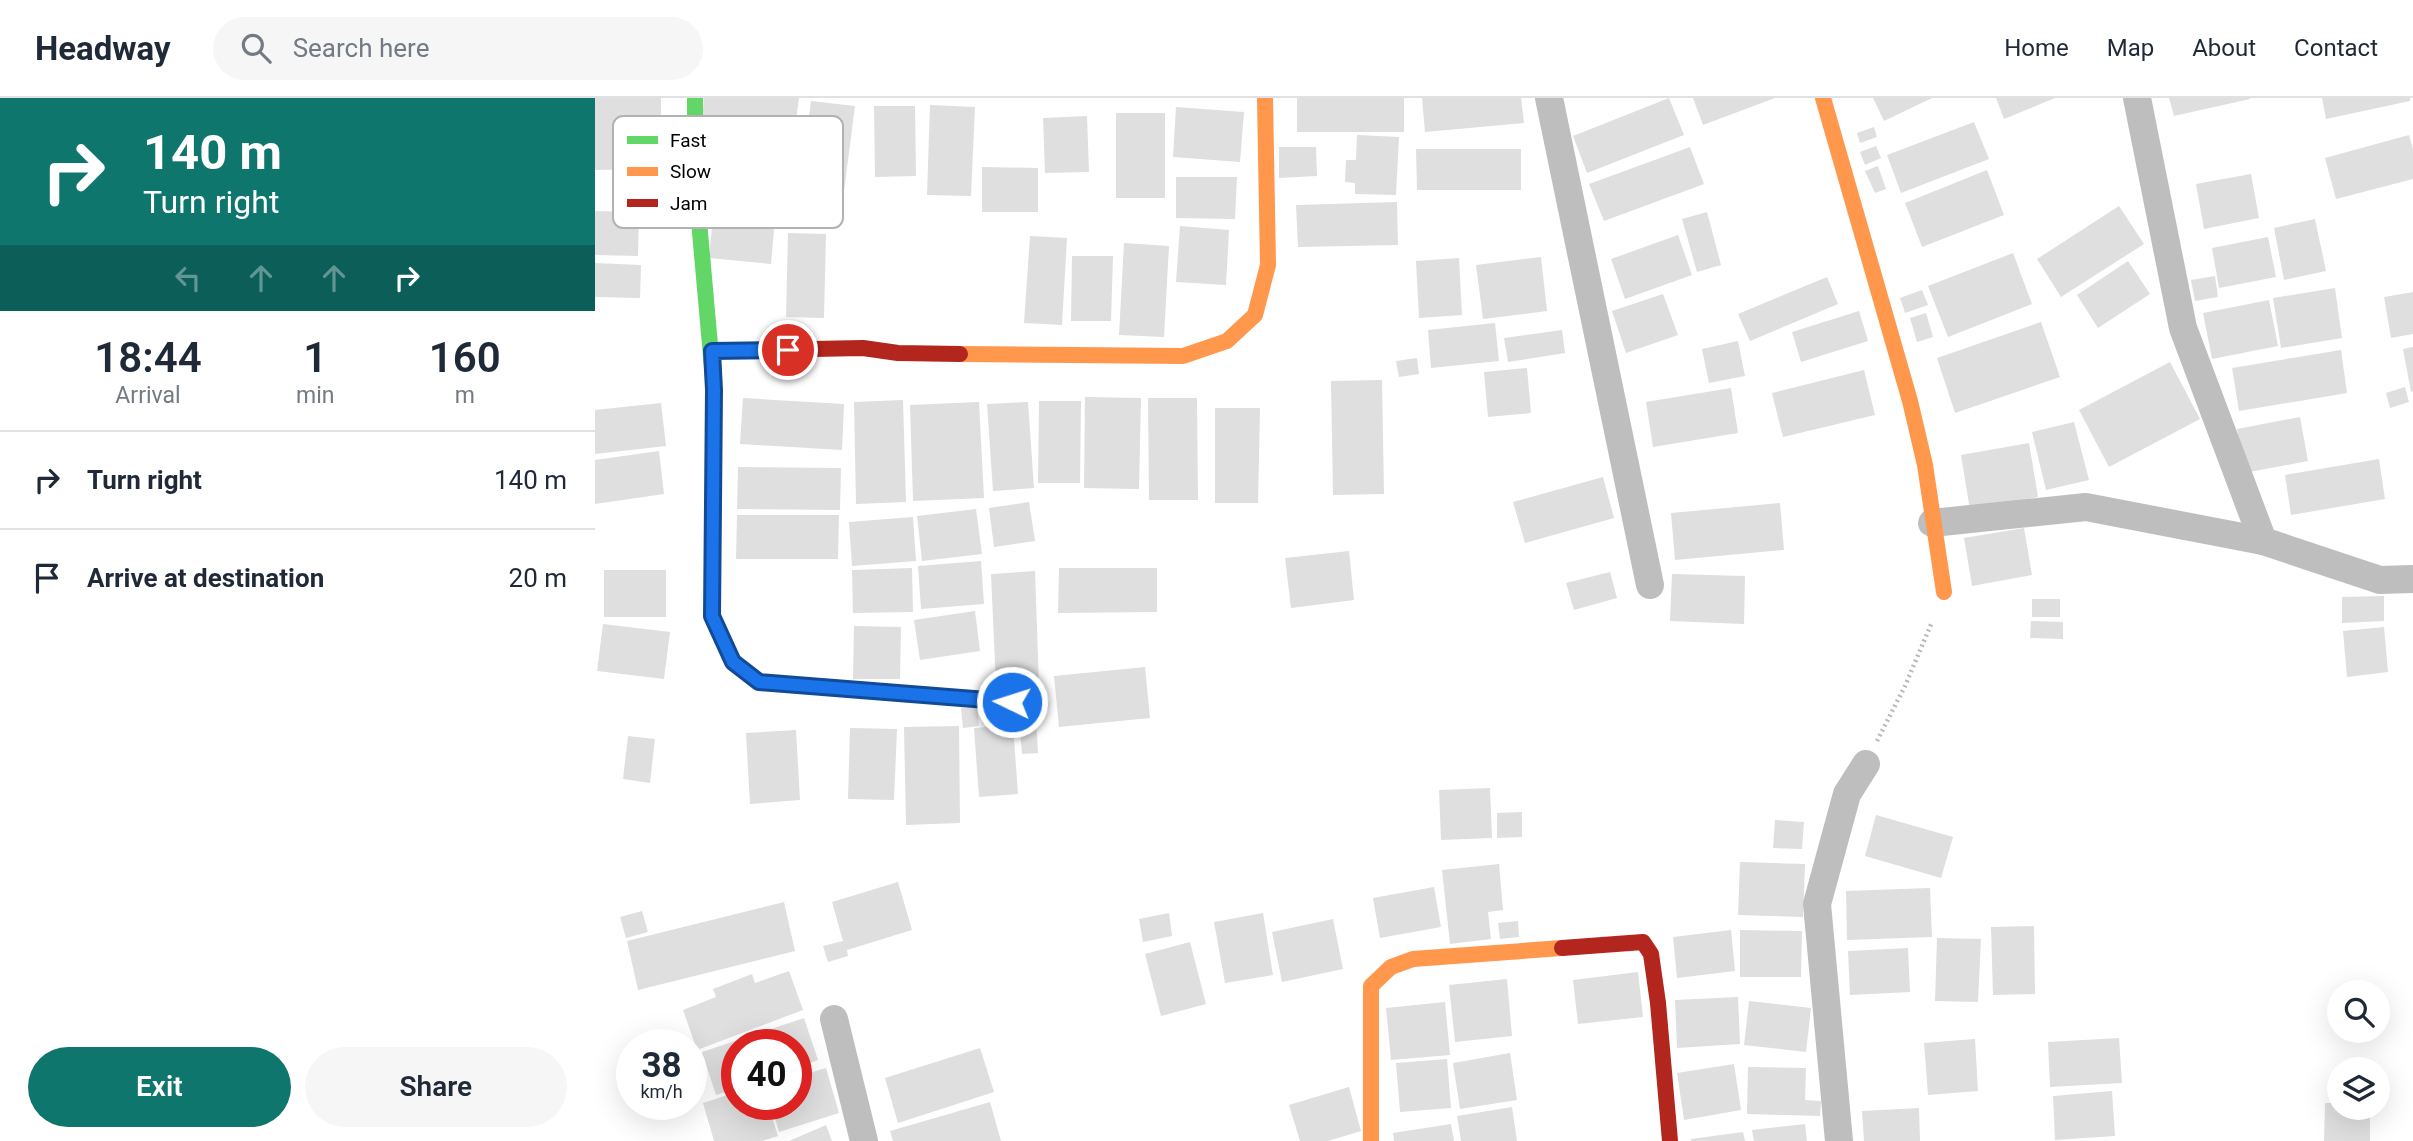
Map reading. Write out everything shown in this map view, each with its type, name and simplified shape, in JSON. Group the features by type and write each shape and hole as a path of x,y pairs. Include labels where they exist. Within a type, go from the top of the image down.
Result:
{"street":[{"path":"695,98 695,116"},
{"path":"712,351 863,348 898,353 1183,356 1227,341 1255,315 1268,265 1265,98"},
{"path":"1549,98 1650,585"},
{"path":"1823,98 1910,401 1925,465 1944,592"},
{"path":"2137,98 2183,328 2263,541"},
{"path":"700,228 714,390 712,616 733,662 759,682 1012,702"},
{"path":"1932,523 2086,506 2263,541 2380,580 2413,579"},
{"path":"1839,1141 1817,904 1847,794 1866,764"},
{"path":"1371,1141 1371,986 1391,967 1413,959 1643,942 1651,954 1658,1003 1670,1141"},
{"path":"834,1019 864,1141"}],"path":[{"path":"1866,764 1905,686 1944,592"}],"building":[{"path":"595,98 661,98 661,116 613,116 613,170 595,170"},
{"path":"704,98 799,98 797,116 702,116"},
{"path":"1297,98 1404,98 1404,132 1297,132"},
{"path":"1422,98 1521,98 1524,123 1425,132"},
{"path":"1669,98 1684,135 1587,173 1573,136"},
{"path":"1693,98 1775,98 1703,125"},
{"path":"1873,98 1932,98 1884,121"},
{"path":"1996,98 2055,98 2004,119"},
{"path":"2169,98 2250,98 2250,99 2174,116"},
{"path":"2322,98 2410,98 2410,101 2326,119"},
{"path":"811,101 855,106 843,199 843,116 809,116"},
{"path":"930,105 975,107 971,196 927,195"},
{"path":"874,106 915,106 916,176 875,177"},
{"path":"1176,107 1244,112 1240,162 1173,157"},
{"path":"1116,113 1165,113 1165,198 1116,198"},
{"path":"1087,116 1089,172 1045,173 1043,118"},
{"path":"1974,122 1989,159 1901,193 1887,155"},
{"path":"1874,127 1877,137 1860,143 1857,133"},
{"path":"1357,135 1399,137 1396,195 1355,194 1355,183 1345,182 1346,160 1356,160"},
{"path":"2409,135 2413,149 2413,179 2336,199 2325,158"},
{"path":"1876,146 1881,158 1865,165 1860,152"},
{"path":"1279,147 1316,147 1317,176 1279,178"},
{"path":"1690,147 1704,184 1604,221 1589,184"},
{"path":"1416,149 1521,149 1521,190 1417,190"},
{"path":"1878,166 1886,189 1875,193 1865,171"},
{"path":"982,167 1038,168 1038,212 982,212"},
{"path":"1987,170 2004,215 1922,247 1905,203"},
{"path":"2251,174 2259,218 2204,229 2196,184"},
{"path":"1176,177 1237,177 1235,219 1176,218"},
{"path":"1397,202 1398,245 1298,247 1296,205"},
{"path":"2119,206 2144,244 2061,297 2037,259"},
{"path":"595,211 613,211 613,228 639,228 638,256 595,255"},
{"path":"1707,212 1721,265 1697,272 1682,219"},
{"path":"2315,219 2326,271 2284,280 2274,228"},
{"path":"1180,226 1229,230 1226,285 1176,282"},
{"path":"712,228 774,228 771,264 709,258"},
{"path":"788,233 826,234 824,318 786,317"},
{"path":"1678,235 1692,275 1625,299 1611,259"},
{"path":"1030,236 1067,238 1062,325 1024,323"},
{"path":"2268,237 2276,277 2219,288 2212,248"},
{"path":"1124,243 1169,246 1164,337 1119,335"},
{"path":"2013,253 2032,304 1948,337 1928,286"},
{"path":"1072,256 1113,256 1111,321 1071,321"},
{"path":"1541,257 1547,311 1483,319 1476,265"},
{"path":"1459,258 1462,315 1419,318 1416,261"},
{"path":"2128,261 2150,294 2098,328 2077,295"},
{"path":"595,263 641,265 640,298 595,297"},
{"path":"2215,276 2218,297 2195,301 2191,280"},
{"path":"1827,277 1838,304 1750,341 1738,314"},
{"path":"2335,288 2342,338 2281,348 2273,298"},
{"path":"1922,290 1928,305 1905,313 1900,298"},
{"path":"2413,292 2413,334 2391,338 2384,297"},
{"path":"1663,294 1678,335 1626,353 1612,311"},
{"path":"2269,300 2278,346 2212,359 2203,313"},
{"path":"1859,311 1868,341 1801,362 1792,332"},
{"path":"1926,313 1933,337 1917,342 1910,318"},
{"path":"2041,322 2060,377 1955,413 1937,358"},
{"path":"1495,323 1499,361 1431,368 1428,330"},
{"path":"1562,330 1565,353 1508,362 1504,338"},
{"path":"1738,341 1745,376 1709,383 1702,349"},
{"path":"2413,347 2413,391 2411,392 2403,349"},
{"path":"2341,350 2347,393 2239,411 2232,368"},
{"path":"1417,358 1419,374 1399,377 1396,361"},
{"path":"2170,362 2200,419 2109,467 2079,410"},
{"path":"1527,368 1531,413 1488,417 1484,372"},
{"path":"1864,370 1875,415 1783,437 1772,393"},
{"path":"1382,380 1384,494 1333,495 1331,381"},
{"path":"2405,387 2409,402 2390,408 2386,393"},
{"path":"1731,388 1738,433 1653,447 1646,402"},
{"path":"1085,397 1141,398 1139,489 1084,488"},
{"path":"743,398 844,404 842,450 740,444"},
{"path":"1148,398 1197,398 1198,500 1149,500"},
{"path":"903,400 906,502 856,504 854,402"},
{"path":"1039,401 1081,401 1080,483 1038,483"},
{"path":"979,402 984,498 913,501 910,405"},
{"path":"1028,402 1034,488 993,491 987,404"},
{"path":"661,403 666,446 595,454 595,410"},
{"path":"1215,408 1260,408 1258,503 1215,503"},
{"path":"2300,417 2308,461 2244,473 2237,429"},
{"path":"2074,422 2089,480 2046,490 2032,432"},
{"path":"2029,443 2038,497 1970,510 1961,455"},
{"path":"659,451 664,494 595,504 595,460"},
{"path":"2379,459 2385,499 2291,515 2285,475"},
{"path":"738,467 841,468 840,510 737,509"},
{"path":"1603,477 1614,518 1525,543 1513,502"},
{"path":"1029,502 1035,541 994,547 989,508"},
{"path":"1780,503 1784,550 1675,560 1671,513"},
{"path":"976,509 982,554 922,561 917,516"},
{"path":"737,515 839,515 838,559 736,559"},
{"path":"913,517 916,561 852,566 849,522"},
{"path":"2024,528 2032,575 1972,586 1964,538"},
{"path":"1349,551 1354,600 1291,608 1285,558"},
{"path":"981,561 984,604 921,609 918,566"},
{"path":"912,568 913,612 853,613 852,570"},
{"path":"1059,568 1157,568 1157,612 1058,613"},
{"path":"604,570 666,570 666,617 604,617"},
{"path":"1035,571 1039,684 996,686 991,574"},
{"path":"1610,572 1617,598 1574,610 1566,583"},
{"path":"1672,574 1745,576 1744,624 1670,621"},
{"path":"2384,596 2384,621 2342,623 2342,597"},
{"path":"2032,599 2060,599 2060,617 2032,617"},
{"path":"975,611 980,651 920,660 914,620"},
{"path":"2031,621 2063,622 2063,639 2030,638"},
{"path":"603,624 670,632 664,679 597,671"},
{"path":"854,626 901,627 900,679 853,679"},
{"path":"2384,627 2388,672 2347,677 2343,631"},
{"path":"1145,667 1150,718 1059,727 1054,676"},
{"path":"977,706 979,726 963,728 961,708"},
{"path":"1036,717 1038,753 1022,754 1019,718"},
{"path":"1013,725 1018,794 979,797 974,728"},
{"path":"959,726 960,823 906,825 904,727"},
{"path":"850,728 897,729 894,800 848,799"},
{"path":"796,730 800,800 750,804 746,733"},
{"path":"628,736 655,739 650,783 623,779"},
{"path":"1490,788 1492,838 1441,840 1439,790"},
{"path":"1522,812 1522,837 1497,838 1497,813"},
{"path":"1876,815 1953,837 1941,878 1865,856"},
{"path":"1775,820 1804,822 1802,849 1773,848"},
{"path":"1740,862 1805,864 1803,917 1738,915"},
{"path":"1499,864 1503,910 1488,912 1491,939 1450,944 1442,870"},
{"path":"898,882 912,930 847,950 848,956 828,962 823,946 843,941 832,902"},
{"path":"1434,887 1441,927 1380,938 1373,898"},
{"path":"1930,888 1932,937 1847,940 1846,891"},
{"path":"784,902 795,951 638,990 627,941"},
{"path":"642,911 648,932 626,938 620,917"},
{"path":"1169,913 1172,936 1143,942 1139,919"},
{"path":"1263,913 1273,975 1225,983 1214,922"},
{"path":"1333,919 1343,969 1282,982 1272,932"},
{"path":"1518,921 1519,937 1500,939 1498,923"},
{"path":"2034,926 2035,994 1993,995 1991,927"},
{"path":"1731,930 1735,971 1677,978 1673,937"},
{"path":"1740,930 1802,931 1801,977 1740,977"},
{"path":"1937,938 1981,939 1978,1002 1935,1001"},
{"path":"1190,942 1206,1004 1161,1016 1145,954"},
{"path":"1908,948 1910,992 1850,995 1848,951"},
{"path":"789,971 803,1010 753,1029 721,1029 721,1041 707,1046 707,1029 690,1029 683,1010 716,997 713,989 752,974 755,983"},
{"path":"1638,972 1643,1017 1578,1024 1573,980"},
{"path":"1507,979 1512,1036 1455,1042 1449,985"},
{"path":"1738,997 1740,1044 1677,1048 1675,1000"},
{"path":"1749,1001 1811,1008 1806,1052 1744,1045"},
{"path":"1445,1002 1450,1055 1391,1060 1386,1008"},
{"path":"804,1018 808,1029 771,1029"},
{"path":"2119,1038 2122,1083 2050,1087 2048,1042"},
{"path":"1975,1039 1978,1091 1928,1095 1924,1043"},
{"path":"812,1042 818,1060 812,1062"},
{"path":"721,1046 721,1093 716,1095 707,1067 707,1050"},
{"path":"980,1048 994,1092 898,1123 885,1078"},
{"path":"1510,1053 1517,1100 1460,1109 1453,1063"},
{"path":"1447,1059 1451,1108 1400,1112 1396,1063"},
{"path":"1734,1064 1741,1110 1684,1120 1677,1073"},
{"path":"1748,1067 1806,1068 1805,1100 1821,1101 1820,1116 1747,1114"},
{"path":"826,1068 839,1113 779,1132 776,1120 812,1120 812,1072"},
{"path":"1349,1087 1361,1131 1328,1141 1300,1141 1289,1105"},
{"path":"2112,1091 2115,1136 2055,1140 2053,1096"},
{"path":"721,1097 721,1120 773,1120 778,1136 762,1141 714,1141 707,1117 707,1102"},
{"path":"990,1102 1001,1141 893,1141 890,1131"},
{"path":"2325,1103 2327,1120 2370,1120 2370,1141 2324,1141"},
{"path":"1512,1107 1517,1141 1461,1141 1457,1116"},
{"path":"1919,1108 1920,1141 1864,1141 1862,1111"},
{"path":"1451,1124 1454,1141 1394,1141 1393,1133"},
{"path":"1805,1124 1807,1141 1754,1141 1752,1130"},
{"path":"826,1125 832,1141 789,1141"},
{"path":"1743,1132 1745,1141 1691,1141 1691,1139"}],"traffic: fast":[{"path":"695,98 695,116"},
{"path":"700,228 714,390 712,575"}],"traffic: slow":[{"path":"960,354 1183,356 1227,341 1255,315 1268,265 1265,98"},
{"path":"1823,98 1910,401 1925,465 1944,592"},
{"path":"712,575 712,616 733,662 759,682 1012,702"},
{"path":"1371,1141 1371,986 1391,967 1413,959 1562,948"}],"traffic: jam":[{"path":"712,351 863,348 898,353 960,354"},
{"path":"1562,948 1643,942 1651,954 1670,1141"}],"route":[{"path":"788,350 712,351 712,616 733,662 759,682 1012,702"}]}
